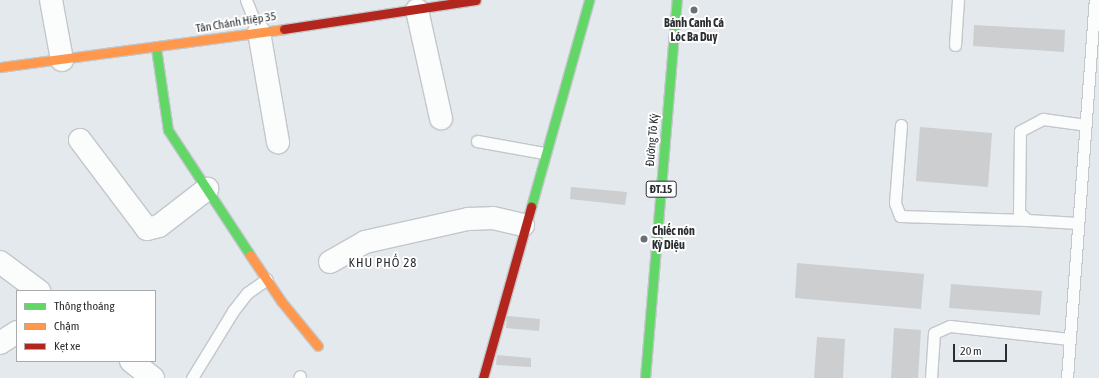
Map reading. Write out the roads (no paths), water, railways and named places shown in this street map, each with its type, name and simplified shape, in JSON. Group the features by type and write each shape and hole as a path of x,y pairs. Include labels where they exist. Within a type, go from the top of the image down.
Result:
{"street":[{"path":"51,0 62,60"},
{"name":"Tân Chánh Hiệp 35","path":"0,67 156,48 417,10 445,3 476,0"},
{"path":"483,378 523,225 589,0"},
{"name":"Đường Tô Ký","path":"645,378 677,0"},
{"path":"417,10 441,118"},
{"path":"259,32 278,142"},
{"path":"156,48 168,130 266,279 318,346"},
{"path":"80,140 147,229 159,226 206,189"},
{"path":"330,262 356,245 468,219 493,218 523,225"},
{"path":"0,262 38,290"},
{"path":"0,343 16,333"},
{"path":"132,362 153,378"}],"lane":[{"path":"246,0 259,32"},
{"path":"955,45 958,0"},
{"path":"1066,378 1096,2"},
{"path":"1027,220 1019,212 1020,131 1043,119 1086,125"},
{"path":"901,125 895,203 900,216 1078,223"},
{"path":"477,141 544,153"},
{"path":"192,378 233,311 248,294 266,279"},
{"path":"931,378 934,333 950,326 1069,339"}],"place":[{"name":"Bánh Canh Cá Lóc Ba Duy","path":"694,10"},
{"name":"Chiếc nón Kỳ Diệu","path":"644,239"}],"district":[{"name":"KHU PHỐ 28","path":"383,263"}]}
